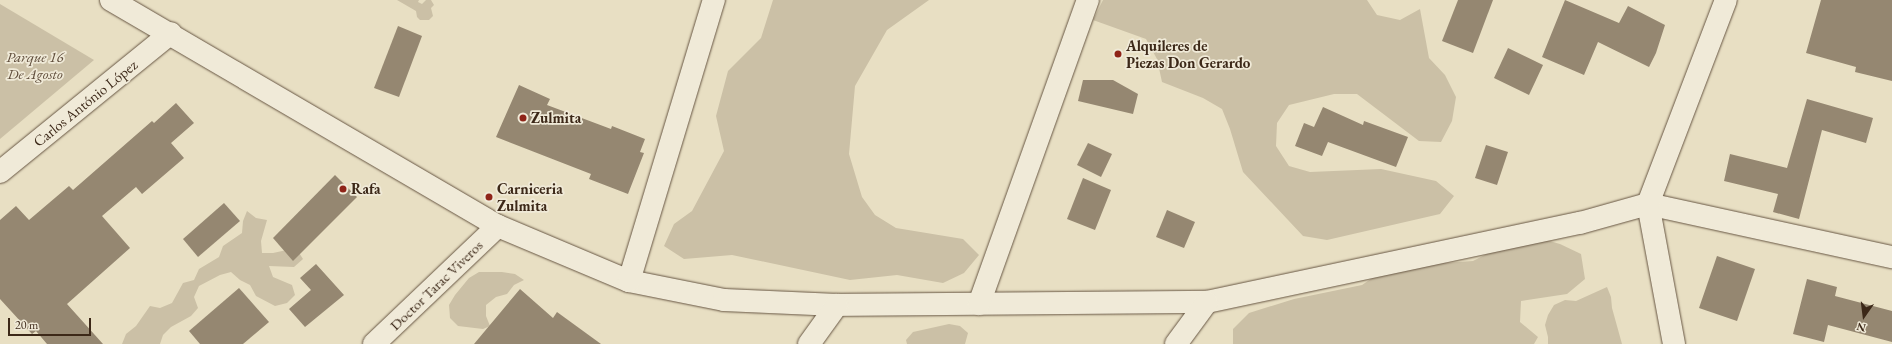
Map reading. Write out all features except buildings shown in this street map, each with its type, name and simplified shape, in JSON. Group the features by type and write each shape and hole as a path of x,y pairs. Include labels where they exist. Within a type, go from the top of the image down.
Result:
{"street":[{"path":"629,281 714,0"},
{"path":"979,304 1088,0"},
{"path":"114,1 498,226 629,281 724,300 837,306 1207,302 1580,222 1648,204 1890,251"},
{"path":"1674,344 1648,204 1723,1"},
{"name":"Carlos António López","path":"0,172 170,33"},
{"name":"Doctor Tarac Viveros","path":"374,344 498,226"},
{"path":"1176,344 1207,302"},
{"path":"809,344 837,306"}],"green space":[{"path":"397,0 419,0 418,2 422,4 426,0 431,0 434,5 431,8 433,16 429,20 420,20 417,17 416,11"},
{"path":"773,0 929,0 887,30 855,86 849,154 862,197 875,215 896,228 963,239 979,255 964,273 943,283 897,275 850,280 732,255 684,259 664,246 674,224 692,211 724,151 716,116 728,71 761,38"},
{"path":"1103,0 1367,0 1377,15 1400,20 1420,9 1429,58 1445,75 1456,97 1452,121 1441,142 1419,141 1357,94 1334,94 1289,105 1277,123 1276,146 1289,166 1310,172 1381,169 1436,181 1454,196 1440,214 1327,240 1303,236 1243,172 1230,129 1222,109 1203,98 1162,82 1157,59 1146,39 1093,20"},
{"name":"Parque 16 De Agosto","path":"0,4 94,60 0,139"},
{"path":"247,211 256,218 267,220 261,241 262,253 273,253 296,248 303,259 294,267 269,266 273,277 292,285 295,295 287,303 275,306 256,296 250,285 240,280 231,272 220,275 199,286 194,297 198,308 191,316 171,327 163,335 160,344 122,344 126,334 136,326 150,306 160,308 172,303 183,283 194,280 199,269 219,257 223,246 242,233 243,221"},
{"path":"1539,238 1560,244 1581,254 1585,279 1567,294 1521,301 1520,322 1538,337 1534,344 1233,344 1233,329 1249,313 1294,299 1362,285 1381,272 1403,266 1473,261 1514,240"},
{"path":"479,272 502,272 515,274 524,280 514,285 507,294 496,297 486,305 486,316 490,326 483,329 458,326 450,318 449,305 469,278"},
{"path":"1607,287 1611,297 1612,308 1622,344 1548,344 1545,325 1548,315 1554,305 1565,300 1576,301"},
{"path":"949,324 960,326 968,333 965,344 907,344 906,340 913,332"}],"place":[{"name":"Alquileres de Piezas Don Gerardo","path":"1118,54"},
{"name":"Zulmita","path":"523,118"},
{"name":"Rafa","path":"343,189"},
{"name":"Carniceria Zulmita","path":"489,197"}]}
